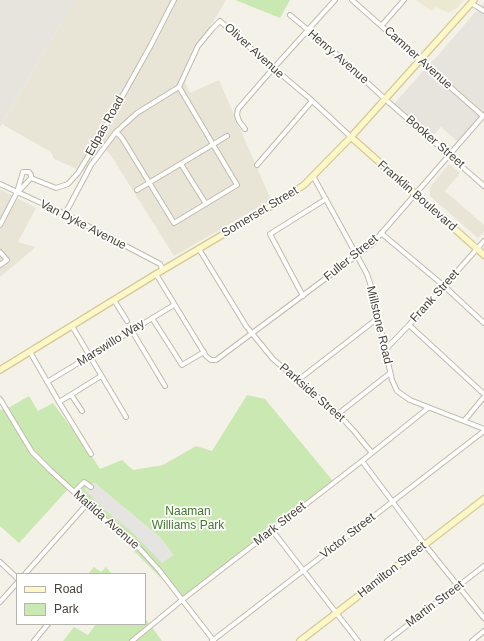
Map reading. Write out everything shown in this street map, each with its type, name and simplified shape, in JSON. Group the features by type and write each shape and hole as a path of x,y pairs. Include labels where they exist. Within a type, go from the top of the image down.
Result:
{"main road":[{"name":"Somerset Street","path":"0,370 304,185 351,138 473,2"},
{"name":"Franklin Boulevard","path":"351,138 484,255"},
{"name":"Hamilton Street","path":"300,641 484,499"}],"street":[{"name":"Edpas Road","path":"17,192 23,172 29,172 31,174 31,178 56,188 68,184 78,173 151,45 174,0"},
{"path":"245,129 239,121 237,115 238,109 335,0"},
{"name":"Camner Avenue","path":"352,0 484,116"},
{"path":"382,25 404,0"},
{"path":"473,2 484,11"},
{"name":"Henry Avenue","path":"290,15 333,51 385,99"},
{"name":"Oliver Avenue","path":"179,87 198,46 220,21 312,101 351,138"},
{"path":"65,214 91,165 116,132 137,113 179,87 237,185 174,223 122,138 116,132"},
{"name":"Booker Street","path":"385,99 484,186"},
{"path":"258,165 312,101"},
{"name":"Fuller Street","path":"204,352 206,356 214,361 221,358 372,244 484,116"},
{"path":"137,190 227,136"},
{"path":"181,164 206,204"},
{"name":"Millstone Road","path":"313,176 367,274 390,373 397,391 410,400 484,430"},
{"path":"0,225 17,192 31,178"},
{"name":"Van Dyke Avenue","path":"0,184 65,214 160,264 163,270"},
{"path":"303,296 270,234 326,199"},
{"path":"381,233 483,321"},
{"name":"Frank Street","path":"385,350 484,240"},
{"name":"Parkside Street","path":"199,249 252,334 273,359 297,381 338,414 372,453"},
{"path":"0,252 7,260 0,265"},
{"path":"152,318 182,365 204,352 156,274"},
{"path":"114,300 127,321"},
{"name":"Marswillo Way","path":"48,382 174,305"},
{"path":"297,381 378,318"},
{"path":"409,325 484,395 464,421"},
{"path":"72,326 126,417"},
{"path":"132,330 166,386"},
{"path":"30,352 58,402 91,454"},
{"path":"338,414 390,373"},
{"path":"58,402 101,376"},
{"path":"69,396 74,398 82,411"},
{"name":"Matilda Avenue","path":"0,399 32,452 87,504 139,548 159,570 213,641"},
{"name":"Mark Street","path":"132,641 182,600 428,408"},
{"name":"Victor Street","path":"213,641 484,430"},
{"path":"362,461 425,545 484,618"},
{"path":"74,492 84,482 91,487"},
{"path":"26,573 87,504"},
{"path":"272,530 358,641"},
{"path":"0,562 16,577"},
{"name":"Martin Street","path":"387,641 484,566"},
{"path":"0,602 16,584"},
{"path":"34,641 47,625"},
{"path":"472,641 484,631"}],"shaded area":[{"path":"0,0 75,0 0,127"},
{"path":"75,0 226,0 182,75 190,93 219,80 271,200 174,256 110,154 102,147 84,172 54,159 51,152 2,124"},
{"path":"416,0 464,0 457,8 449,13 435,7 432,11"},
{"path":"484,2 484,115 460,144 441,127 431,138 393,105"},
{"path":"449,164 460,173 445,191 484,225 484,232 478,238 430,196 430,187"},
{"path":"0,189 36,208 18,242 36,247 0,277"},
{"path":"94,482 160,537 174,555 162,563 134,534 104,509 84,489"}],"green space":[{"path":"235,0 290,0 280,18"},
{"name":"Naaman Williams Park","path":"247,395 265,399 333,481 181,598 70,487 19,543 0,526 0,410 10,407 29,396 38,411 53,403 100,469 122,460 133,470 163,465 196,446 212,451"},
{"path":"94,567 101,572 106,567 111,573 89,573"},
{"path":"146,619 162,641 63,641 74,627 88,635 95,625 146,625"}]}
